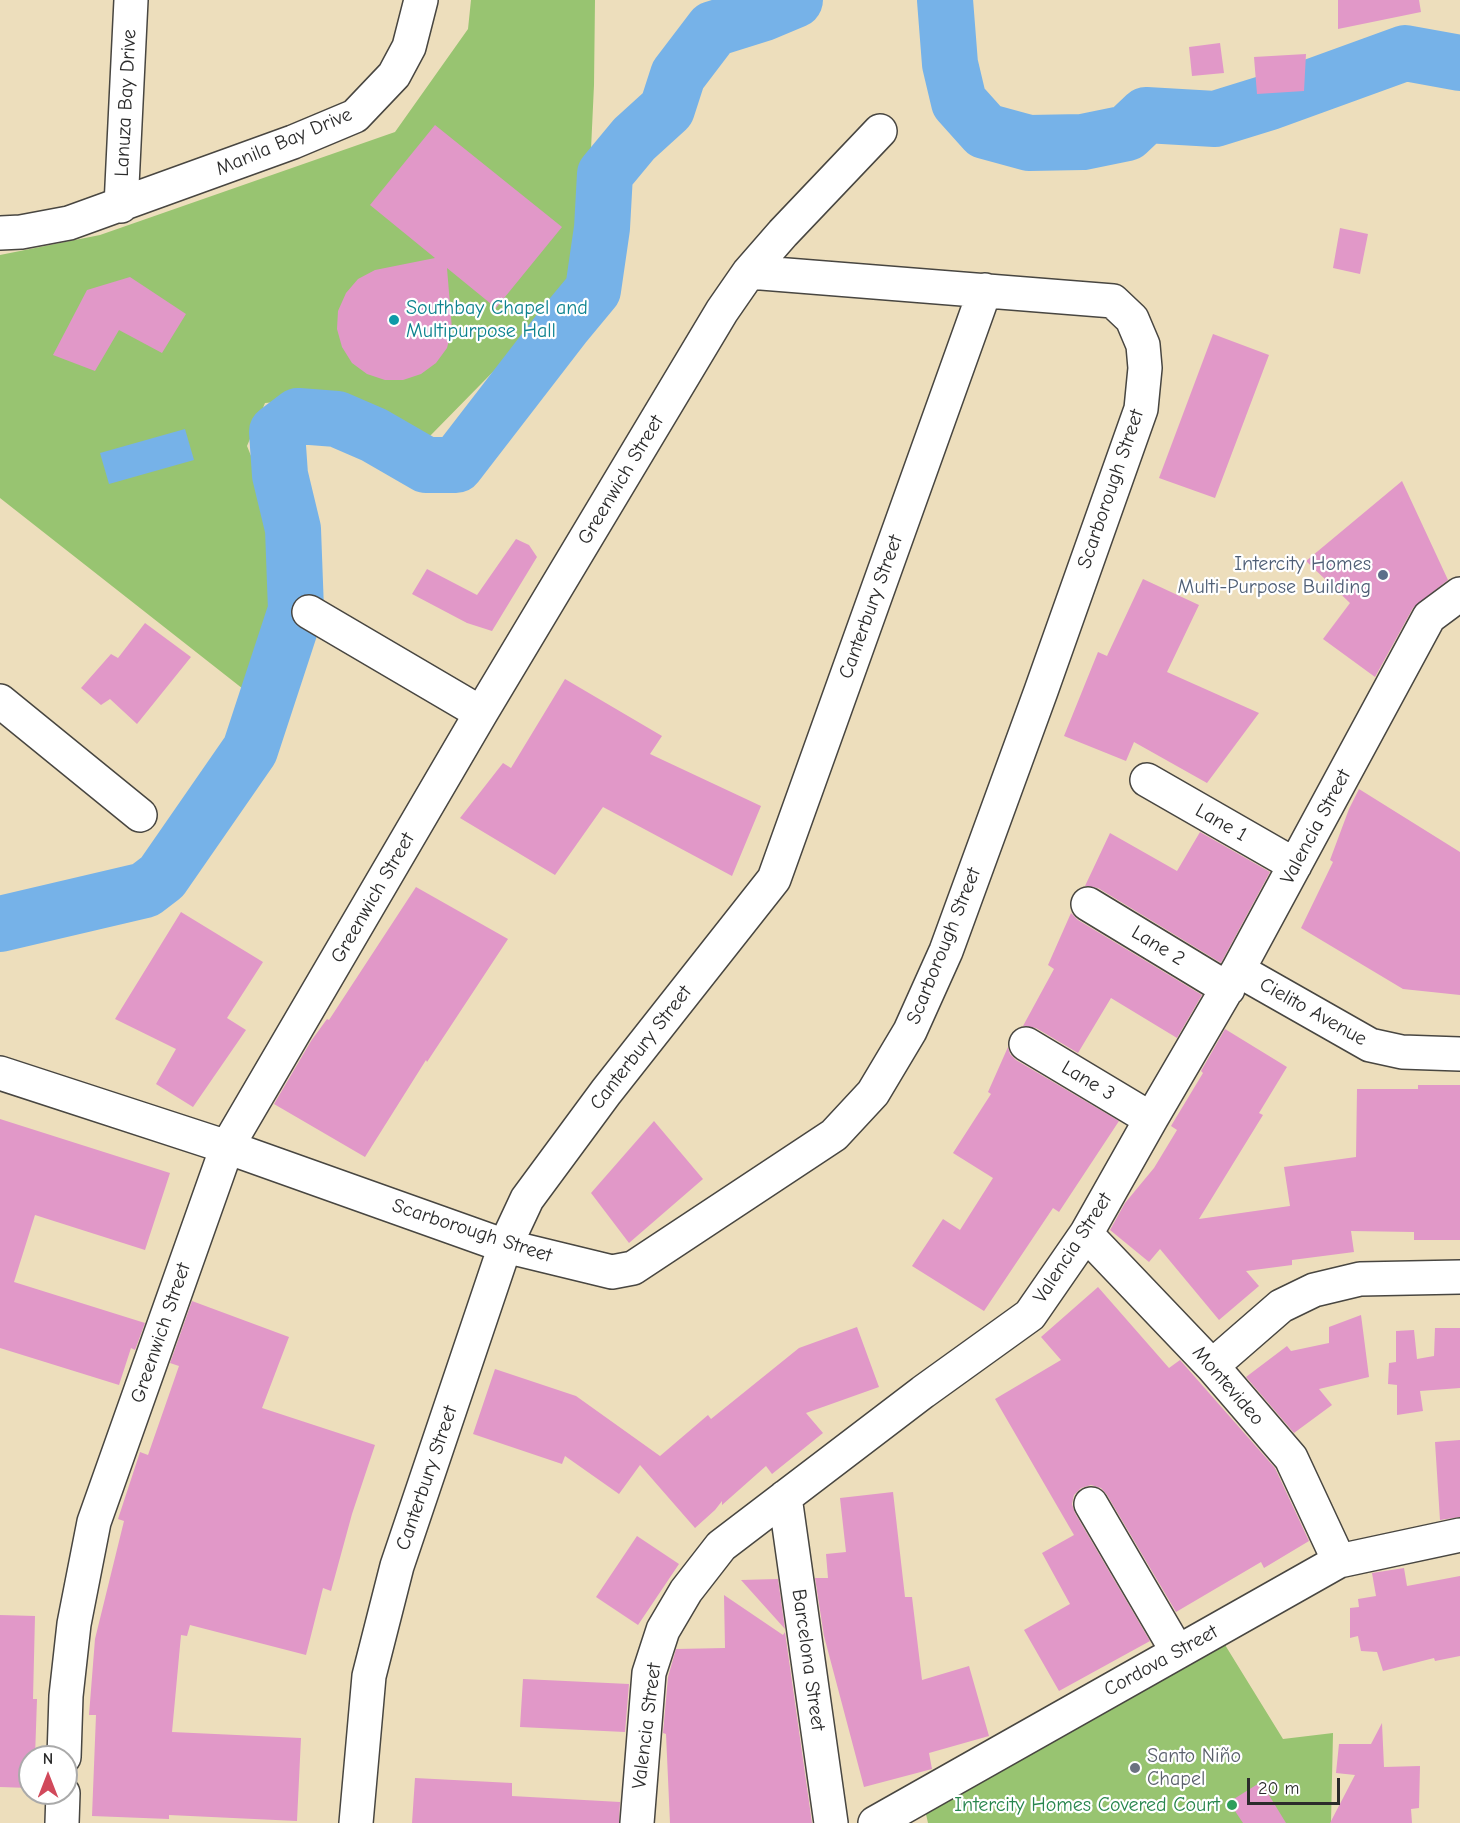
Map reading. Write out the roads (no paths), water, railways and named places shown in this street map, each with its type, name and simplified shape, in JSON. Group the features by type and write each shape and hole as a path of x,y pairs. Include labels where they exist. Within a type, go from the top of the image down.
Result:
{"street":[{"name":"Lanuza Bay Drive","path":"121,206 131,0"},
{"name":"Manila Bay Drive","path":"0,233 21,232 69,223 121,206 293,142 355,116 394,75 409,47 421,0"},
{"name":"Greenwich Street","path":"64,1745 66,1696 74,1624 94,1522 227,1147 481,713 722,311 749,272 783,233 880,131"},
{"name":"Scarborough Street","path":"0,1073 227,1147 505,1246 612,1272 633,1268 834,1135 873,1093 910,1030 946,951 1141,409 1146,368 1143,345 1132,319 1113,301 749,272"},
{"name":"Canterbury Street","path":"356,1823 369,1676 397,1566 505,1246 527,1199 599,1101 774,879 984,290"},
{"name":"Valencia Street","path":"637,1823 649,1673 663,1630 686,1591 721,1546 923,1392 1030,1315 1086,1234 1150,1119 1233,980 1429,617 1460,594"},
{"path":"309,612 481,713"},
{"path":"0,701 140,815"},
{"name":"Lane 1","path":"1147,780 1295,865"},
{"name":"Lane 2","path":"1088,904 1233,980"},
{"name":"Cielito Avenue","path":"1233,980 1370,1045 1402,1052 1460,1054"},
{"name":"Lane 3","path":"1026,1044 1150,1119"},
{"name":"Montevideo","path":"1086,1234 1212,1366 1291,1458 1339,1561"},
{"path":"1212,1366 1281,1305 1314,1290 1360,1279 1460,1276"},
{"name":"Barcelona Street","path":"785,1497 831,1823"},
{"path":"1091,1504 1177,1651"},
{"name":"Cordova Street","path":"875,1823 1339,1561 1460,1535"},
{"path":"62,1823 63,1805"}],"water":[{"path":"185,429 194,460 109,484 100,453"}],"waterway":[{"path":"0,924 145,890 162,877 250,750 296,610 293,529 280,475 277,432 298,416 337,419 374,435 426,465 456,465 593,290 602,228 605,174 634,139 667,109 678,75 713,29 764,13 795,0"},
{"path":"945,0 950,64 959,102 985,131 1029,143 1083,142 1127,133 1146,115 1215,119 1270,102 1405,53 1460,63"}],"place":[{"name":"Southbay Chapel and Multipurpose Hall","path":"394,320"},
{"name":"Intercity Homes Multi-Purpose Building","path":"1383,575"},
{"name":"Santo Niño Chapel","path":"1135,1768"},
{"name":"Intercity Homes Covered Court","path":"1232,1805"}]}
